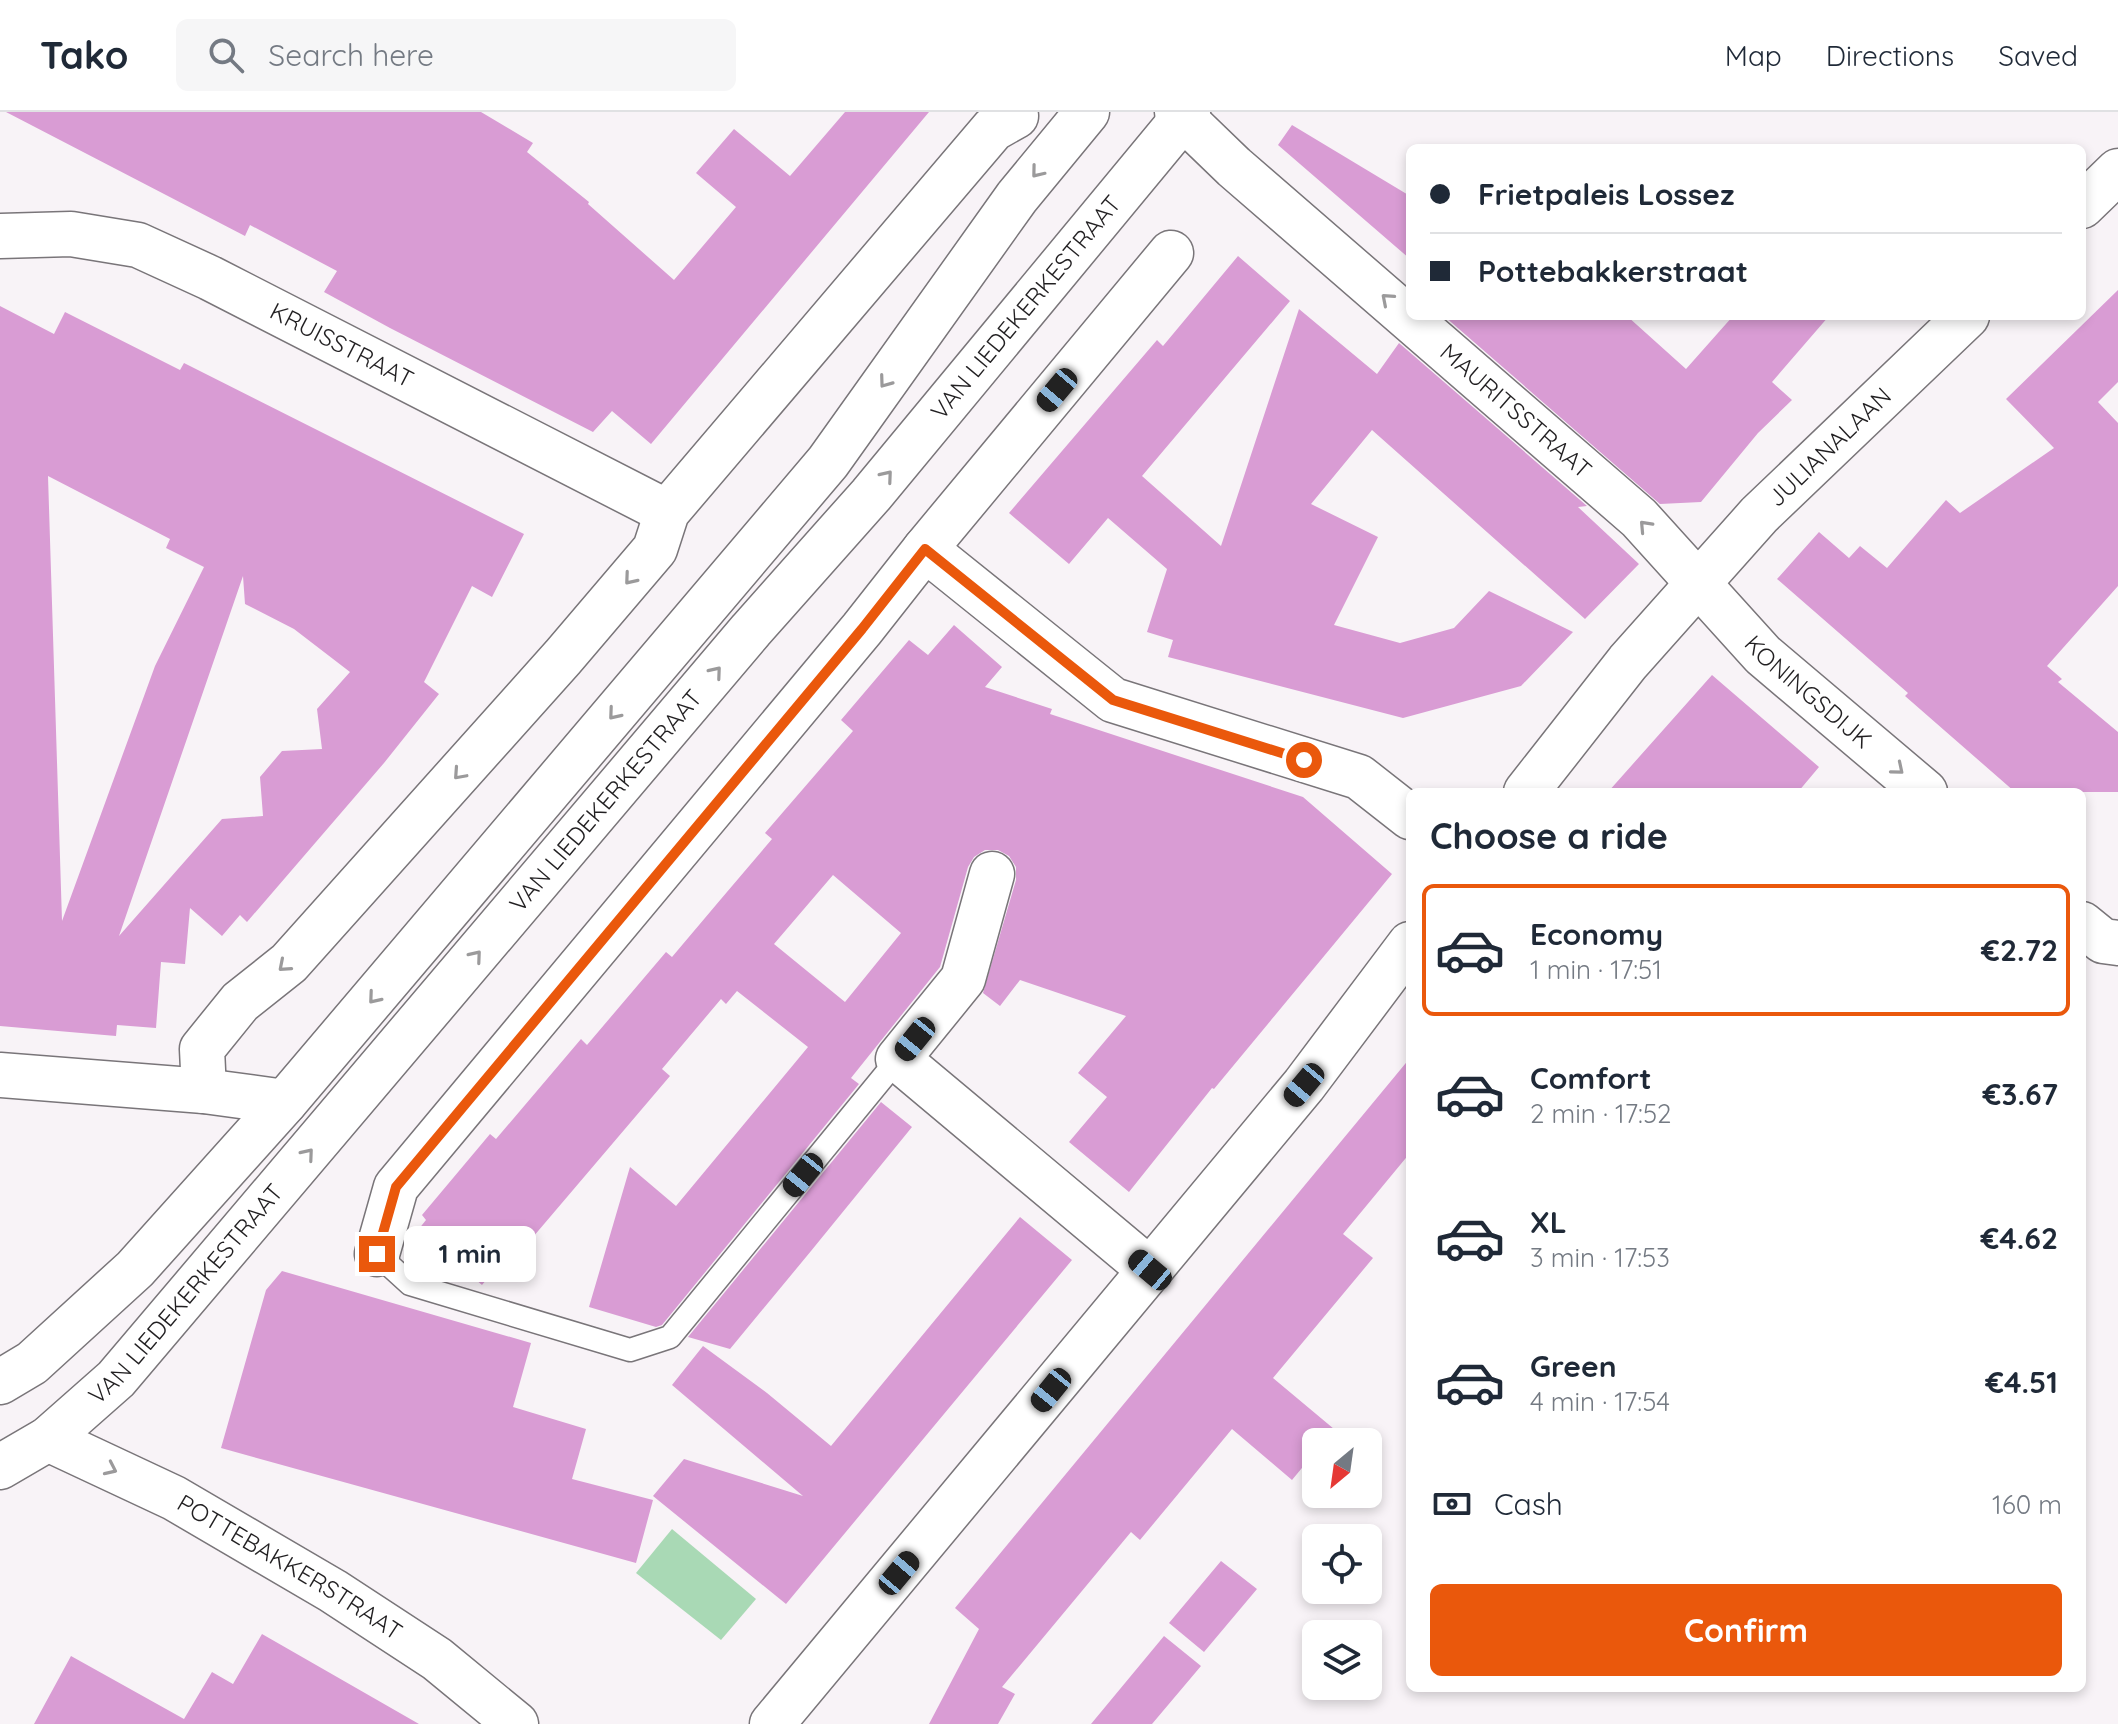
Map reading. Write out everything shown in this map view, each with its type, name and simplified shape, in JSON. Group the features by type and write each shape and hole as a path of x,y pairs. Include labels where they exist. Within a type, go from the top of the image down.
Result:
{"street":[{"name":"VAN LIEDEKERKESTRAAT","path":"0,1382 32,1363 135,1269 285,1102 828,462 1017,197 1087,112"},
{"name":"VAN LIEDEKERKESTRAAT","path":"0,1467 48,1439 116,1379 751,630 871,495 1183,114"},
{"name":"MAURITSSTRAAT","path":"1183,114 1234,167 1406,316"},
{"path":"204,1091 202,1049 240,1002 289,963 563,657 655,549 667,512 993,129 1016,116"},
{"path":"2086,202 2118,171"},
{"name":"KRUISSTRAAT","path":"0,236 71,234 138,245 210,278 667,512"},
{"path":"377,1254 396,1187 1171,253"},
{"name":"MAURITSSTRAAT","path":"1411,320 1639,518 1698,583"},
{"name":"JULIANALAAN","path":"1698,583 1759,515 1963,320"},
{"path":"925,549 1113,700 1359,777 1406,814"},
{"path":"1529,788 1628,662 1698,583"},
{"name":"KONINGSDIJK","path":"1698,583 1763,655 1920,788"},
{"path":"992,874 963,979 898,1059 1150,1270"},
{"path":"2086,927 2103,941 2118,943"},
{"path":"772,1724 1304,1085 1406,949"},
{"path":"0,1075 204,1091 285,1102"},
{"name":"POTTEBAKKERSTRAAT","path":"48,1439 174,1498 333,1591 424,1650 516,1724"}],"lane":[{"path":"377,1254 410,1284 630,1350 670,1337 898,1059"}],"green space":[{"path":"672,1529 756,1599 721,1640 636,1573"}],"building":[{"path":"6,112 481,112 533,143 527,152 589,202 674,280 736,207 696,173 734,129 790,176 845,112 929,112 651,444 612,411 593,432 390,328 324,292 337,271 250,225 245,236"},
{"path":"1292,125 1406,194 1406,256 1278,145"},
{"path":"1238,256 1290,301 1142,476 1221,546 1299,309 1377,374 1399,343 1587,506 1578,507 1639,564 1585,619 1372,430 1311,504 1378,537 1334,625 1400,643 1454,628 1489,591 1573,632 1521,686 1403,718 1168,657 1173,640 1147,632 1167,569 1108,518 1069,564 1009,513 1157,340 1163,346"},
{"path":"2118,290 2118,382 2098,402 2118,423 2118,586 2047,666 2062,679 2058,682 2118,732 2118,792 2086,792 2086,788 2010,788 1905,696 1908,693 1777,579 1819,532 1849,558 1860,546 1887,568 1946,500 1960,513 2054,448 2006,399"},
{"path":"0,306 54,334 65,312 180,370 184,363 524,534 492,597 472,586 424,682 439,694 247,922 240,915 222,936 190,908 185,964 161,962 156,1028 117,1025 116,1036 0,1026","holes":["48,476 170,539 166,548 204,567 155,666 62,921","243,576 245,604 294,629 350,672 317,709 322,749 282,751 260,777 263,816 222,819 119,936"]},
{"path":"1449,320 1631,320 1686,369 1729,320 1826,320 1772,382 1792,400 1758,433 1701,502 1660,504"},
{"path":"954,625 1002,667 985,687 1052,709 1050,714 1303,797 1392,874 1129,1192 1069,1142 1107,1097 1078,1073 1126,1016 1020,980 1000,1006 983,993 1016,880 1016,867 1009,856 998,850 985,850 974,857 968,867 940,967 851,1078 859,1084 662,1325 656,1327 589,1307 630,1167 676,1206 808,1047 737,991 726,1004 721,999 662,1069 670,1076 533,1237 525,1234 482,1285 418,1230 426,1220 422,1215 490,1134 496,1139 581,1039 587,1045 666,952 672,957 772,839 765,833 853,731 841,720 909,640 928,655","holes":["833,875 901,933 845,1002 774,944"]},
{"path":"1712,675 1819,767 1801,788 1612,788"},
{"path":"1406,1063 1406,1158 1343,1234 1373,1258 1273,1378 1333,1428 1302,1428 1302,1468 1292,1480 1232,1429 1140,1540 1131,1532 1002,1687 1015,1694 998,1724 929,1724 979,1629 955,1608"},
{"path":"881,1102 912,1127 811,1251 730,1349 688,1337"},
{"path":"1020,1217 1072,1260 786,1604 653,1496 684,1459 803,1496 672,1385 703,1346 831,1446"},
{"path":"282,1271 531,1343 513,1407 586,1429 572,1479 653,1500 636,1563 221,1448 266,1290"},
{"path":"1221,1561 1257,1589 1204,1652 1169,1623"},
{"path":"262,1634 419,1724 34,1724 71,1656 184,1719 212,1672 233,1684"},
{"path":"1164,1636 1201,1666 1152,1724 1091,1724"}],"route":[{"path":"377,1254 396,1187 862,629 925,549 1113,700 1304,760"}]}
